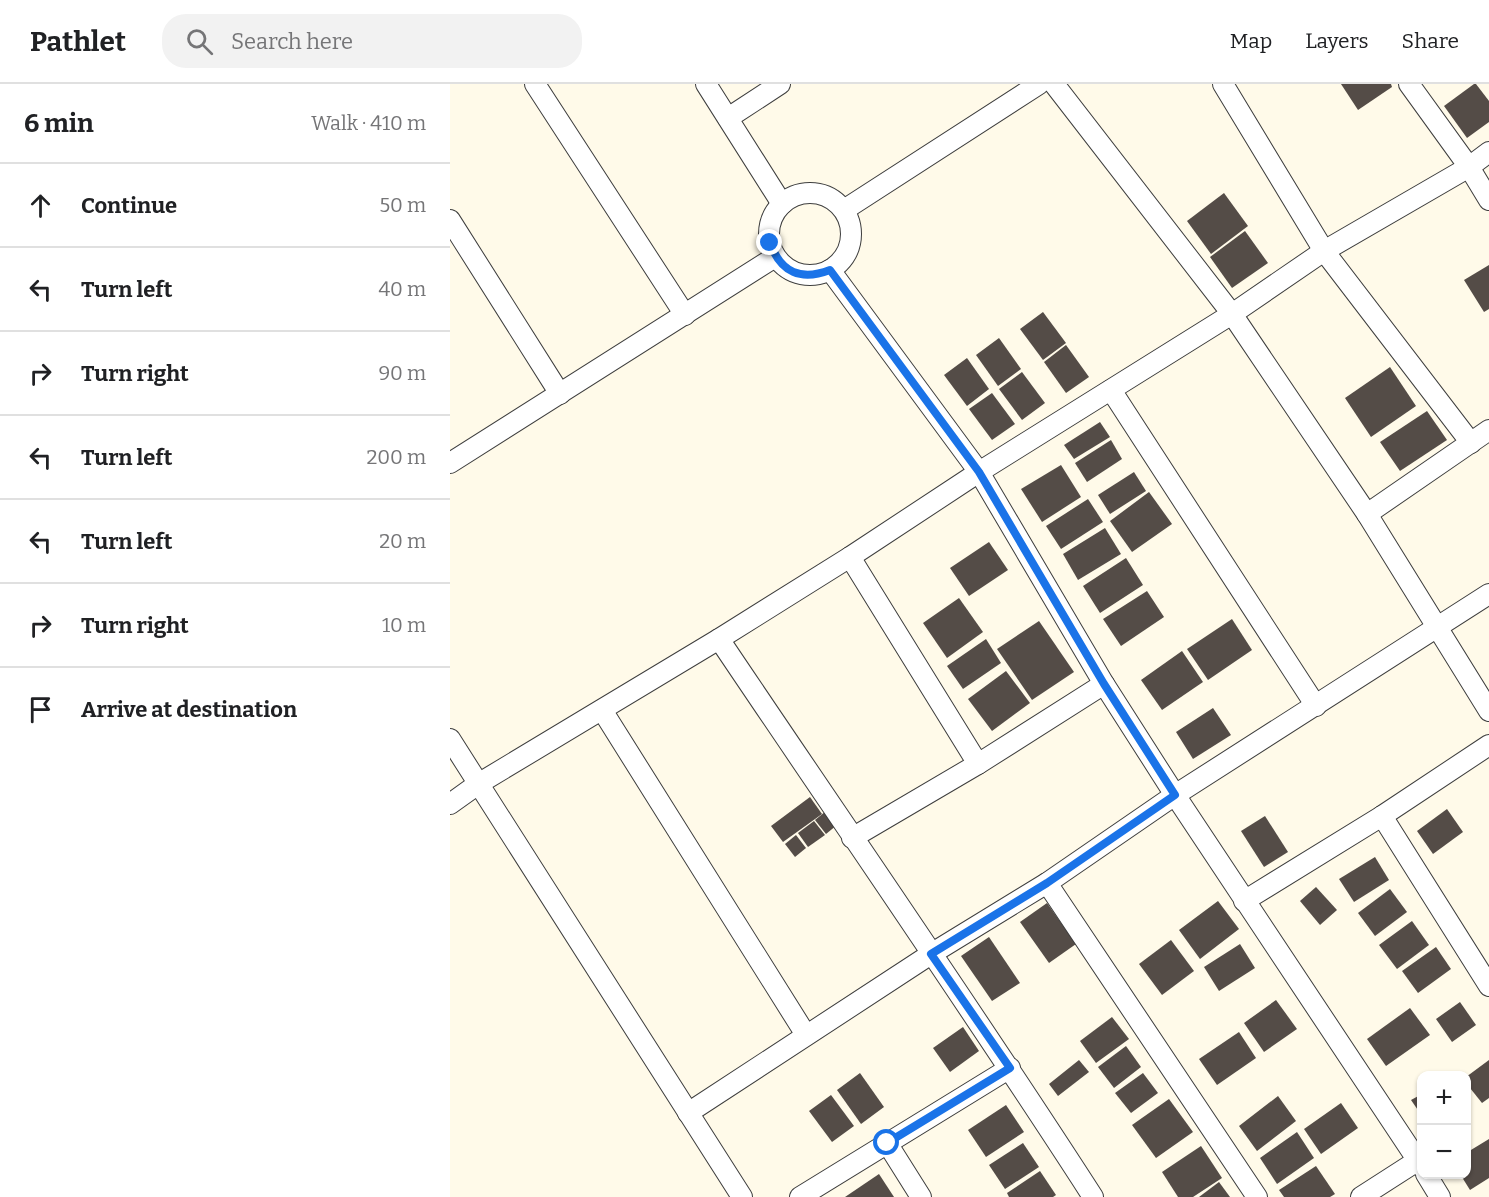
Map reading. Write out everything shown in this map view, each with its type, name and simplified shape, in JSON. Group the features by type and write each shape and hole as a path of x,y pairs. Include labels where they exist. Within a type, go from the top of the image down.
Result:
{"street":[{"path":"535,84 685,315"},
{"path":"706,84 782,204"},
{"path":"728,118 780,84"},
{"path":"844,210 1039,84"},
{"path":"1054,84 1232,314 1367,514 1489,711"},
{"path":"1223,84 1324,251 1471,443"},
{"path":"1408,84 1469,167 1489,200"},
{"path":"450,804 478,784 603,710 850,557 979,472 1232,314 1324,251 1469,167 1489,152"},
{"path":"815,193 831,198 844,210 851,226 851,243 843,259 830,270 815,276 800,275 786,268 775,257 770,243 769,229 773,215 782,204 797,195 815,193"},
{"path":"450,220 560,394"},
{"path":"450,463 775,257"},
{"path":"830,270 979,472 1104,684 1244,901 1417,1160"},
{"path":"1111,390 1316,705"},
{"path":"1367,514 1489,430"},
{"path":"850,557 978,764"},
{"path":"688,1113 931,954 1047,883 1175,795 1489,594"},
{"path":"719,639 1010,1068 1093,1197"},
{"path":"852,838 978,764 1104,684"},
{"path":"603,710 806,1035"},
{"path":"450,739 742,1197"},
{"path":"1244,901 1382,816 1489,744"},
{"path":"1382,816 1489,986"},
{"path":"1047,883 1257,1197"},
{"path":"800,1197 1010,1068"},
{"path":"887,1143 921,1197"},
{"path":"1361,1197 1417,1169"},
{"path":"1429,1179 1440,1197"}],"building":[{"path":"1341,84 1391,84 1392,87 1358,110"},
{"path":"1474,84 1489,101 1489,122 1467,138 1444,106"},
{"path":"1224,193 1248,226 1211,254 1187,221"},
{"path":"1245,231 1268,263 1232,288 1210,257"},
{"path":"1489,265 1489,309 1484,312 1464,280"},
{"path":"1043,312 1066,343 1043,360 1020,329"},
{"path":"999,338 1021,369 998,386 976,355"},
{"path":"1066,345 1089,377 1066,393 1044,362"},
{"path":"967,358 989,389 967,406 944,375"},
{"path":"1390,367 1416,406 1371,437 1345,398"},
{"path":"1022,372 1045,403 1022,420 999,389"},
{"path":"992,393 1015,424 992,440 969,409"},
{"path":"1427,411 1447,440 1400,471 1380,442"},
{"path":"1100,422 1110,437 1074,459 1064,445"},
{"path":"1111,440 1122,459 1087,482 1075,463"},
{"path":"1061,465 1081,497 1042,522 1021,489"},
{"path":"1134,472 1146,491 1110,514 1098,495"},
{"path":"1149,492 1172,524 1132,552 1110,521"},
{"path":"1088,499 1103,522 1061,549 1046,526"},
{"path":"1105,528 1121,554 1078,580 1063,554"},
{"path":"989,542 1008,570 969,596 950,568"},
{"path":"1126,558 1143,585 1100,613 1083,586"},
{"path":"1147,591 1164,617 1121,646 1103,619"},
{"path":"959,598 983,632 947,658 923,623"},
{"path":"1232,619 1252,650 1208,680 1187,649"},
{"path":"1039,621 1074,672 1032,700 997,649"},
{"path":"986,639 1001,663 963,689 947,666"},
{"path":"1182,651 1203,682 1162,710 1141,680"},
{"path":"1006,671 1030,703 992,731 968,699"},
{"path":"1213,708 1231,735 1193,759 1176,732"},
{"path":"810,797 822,814 783,842 771,826"},
{"path":"1447,809 1463,832 1433,854 1417,831"},
{"path":"826,811 837,825 826,834 815,820"},
{"path":"1265,816 1288,852 1264,867 1241,831"},
{"path":"814,821 825,835 808,847 798,833"},
{"path":"796,835 806,848 795,857 785,844"},
{"path":"1375,857 1389,880 1354,902 1339,879"},
{"path":"1316,887 1337,910 1320,925 1300,901"},
{"path":"1390,889 1407,912 1375,936 1358,913"},
{"path":"1218,901 1239,929 1200,959 1179,930"},
{"path":"1047,903 1076,944 1049,963 1020,922"},
{"path":"1412,921 1429,945 1397,969 1379,945"},
{"path":"989,937 1020,983 992,1001 961,956"},
{"path":"1171,940 1194,971 1162,995 1139,964"},
{"path":"1240,944 1255,968 1219,991 1204,967"},
{"path":"1436,947 1451,969 1418,993 1402,971"},
{"path":"1276,1000 1297,1029 1264,1052 1244,1023"},
{"path":"1460,1002 1476,1025 1452,1042 1436,1019"},
{"path":"1410,1008 1430,1035 1386,1066 1367,1039"},
{"path":"1112,1017 1129,1039 1096,1063 1080,1041"},
{"path":"963,1027 979,1051 950,1072 933,1048"},
{"path":"1239,1032 1256,1058 1217,1085 1199,1059"},
{"path":"1126,1046 1141,1067 1114,1088 1098,1067"},
{"path":"1079,1060 1089,1072 1058,1096 1049,1084"},
{"path":"1489,1060 1489,1098 1482,1103 1471,1089 1471,1073"},
{"path":"860,1073 884,1107 861,1124 837,1090"},
{"path":"1143,1073 1158,1093 1131,1113 1115,1093"},
{"path":"831,1095 854,1126 832,1142 809,1111"},
{"path":"1278,1096 1296,1121 1257,1151 1239,1126"},
{"path":"1417,1097 1417,1109 1411,1100"},
{"path":"1169,1099 1193,1132 1156,1158 1132,1125"},
{"path":"1341,1103 1358,1128 1321,1154 1304,1129"},
{"path":"1006,1105 1024,1132 986,1157 968,1130"},
{"path":"1297,1132 1314,1158 1277,1184 1260,1158"},
{"path":"1489,1139 1489,1178 1470,1190 1463,1179 1471,1179 1471,1150"},
{"path":"1023,1143 1039,1167 1005,1189 989,1165"},
{"path":"1201,1146 1222,1178 1193,1197 1178,1197 1162,1172"},
{"path":"1316,1166 1335,1194 1330,1197 1284,1197 1279,1190"},
{"path":"1040,1171 1056,1195 1053,1197 1009,1197 1007,1193"},
{"path":"879,1174 894,1197 845,1197"},
{"path":"1219,1182 1230,1197 1199,1197"}],"route":[{"path":"770,243 775,257 786,268 800,275 815,276 830,270 979,472 1104,684 1175,795 1047,883 931,954 1010,1068 887,1143"}]}
